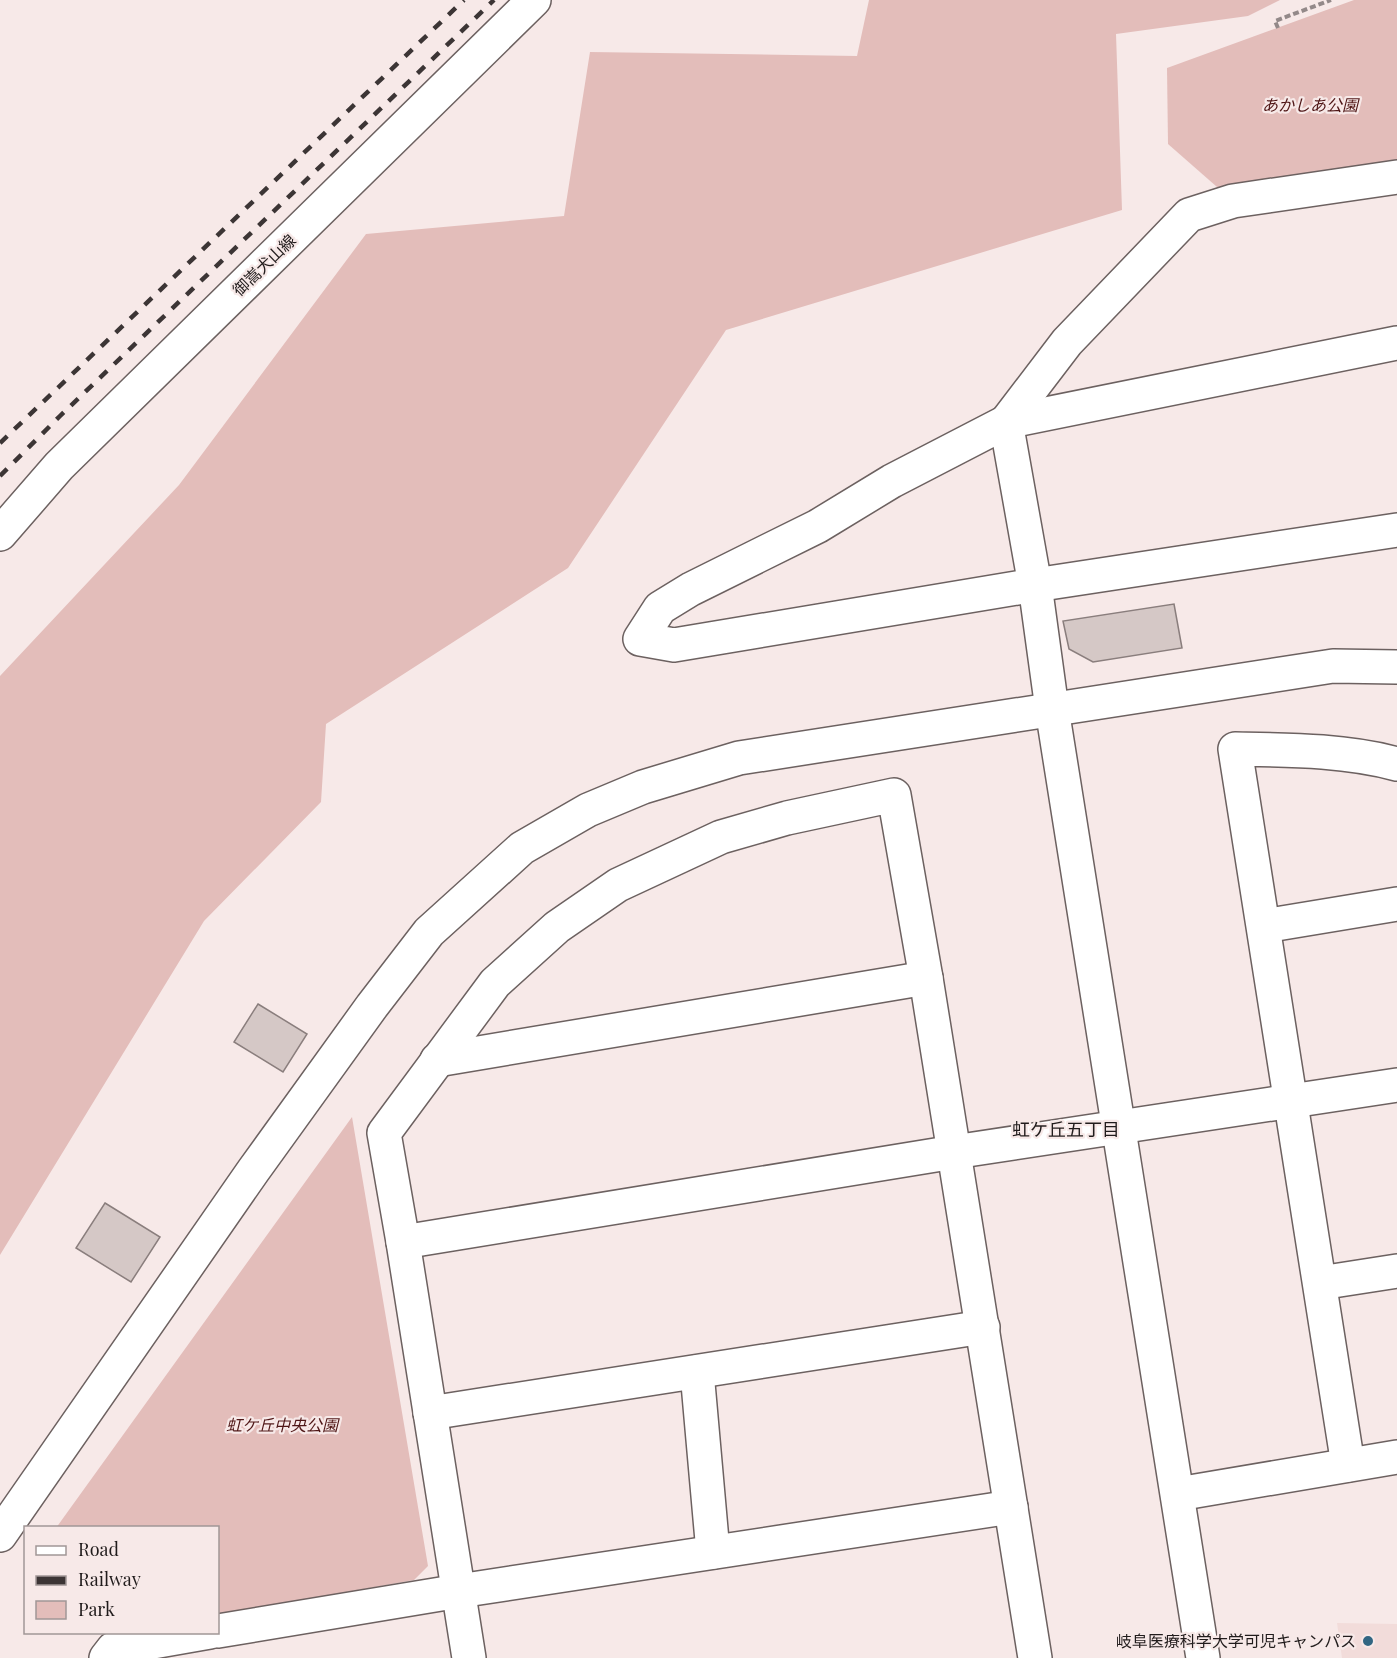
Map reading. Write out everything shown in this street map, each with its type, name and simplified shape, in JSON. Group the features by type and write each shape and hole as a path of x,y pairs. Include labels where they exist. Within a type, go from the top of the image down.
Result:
{"street":[{"name":"御嵩犬山線","path":"0,534 59,466 534,0"},
{"path":"1198,1657 1178,1494 1052,710 1035,585 1006,422 1067,342 1189,215 1233,201 1397,177"},
{"path":"1397,344 1006,422 892,482 818,526 691,589 660,608 640,639 674,645 1035,585 1397,531"},
{"path":"0,1535 246,1181 372,1006 429,933 522,848 599,805 644,787 739,758 1334,666 1397,667"},
{"path":"1348,1465 1235,749 1332,754 1373,758 1397,764"},
{"path":"469,1658 384,1133 495,983 557,927 618,885 721,837 787,818 894,795 926,978 1035,1658"},
{"path":"1264,926 1397,904"},
{"path":"437,1060 926,978"},
{"path":"403,1242 954,1152 1397,1085"},
{"path":"1320,1283 1397,1270"},
{"path":"430,1413 982,1327"},
{"path":"697,1372 713,1552"},
{"path":"1178,1494 1397,1457"},
{"path":"219,1631 459,1591 1011,1507"},
{"path":"106,1658 113,1648 198,1634"}],"path":[{"path":"1278,28 1275,21 1331,0"}],"shaded area":[{"name":"岐阜医療科学大学可児キャンパス","path":"1337,1623 1397,1624 1397,1658 1342,1658"}],"green space":[{"path":"869,0 1280,0 1248,16 1116,34 1122,210 726,330 568,568 326,724 321,802 204,921 0,1255 0,676 179,485 366,234 564,216 590,52 857,56"},
{"name":"あかしあ公園","path":"1354,0 1397,0 1397,177 1233,201 1168,144 1167,68"},
{"name":"虹ケ丘中央公園","path":"352,1117 428,1566 414,1580 219,1615 219,1526 57,1526"}],"building":[{"path":"1174,604 1182,648 1093,662 1069,649 1063,621"},
{"path":"258,1004 307,1034 283,1072 234,1042"},
{"path":"105,1203 160,1237 131,1282 76,1248"}],"railway":[{"path":"0,443 464,0"},
{"path":"0,476 494,0"}],"place":[{"name":"岐阜医療科学大学可児キャンパス","path":"1368,1641"}],"district":[{"name":"虹ケ丘五丁目","path":"1066,1130"}]}
